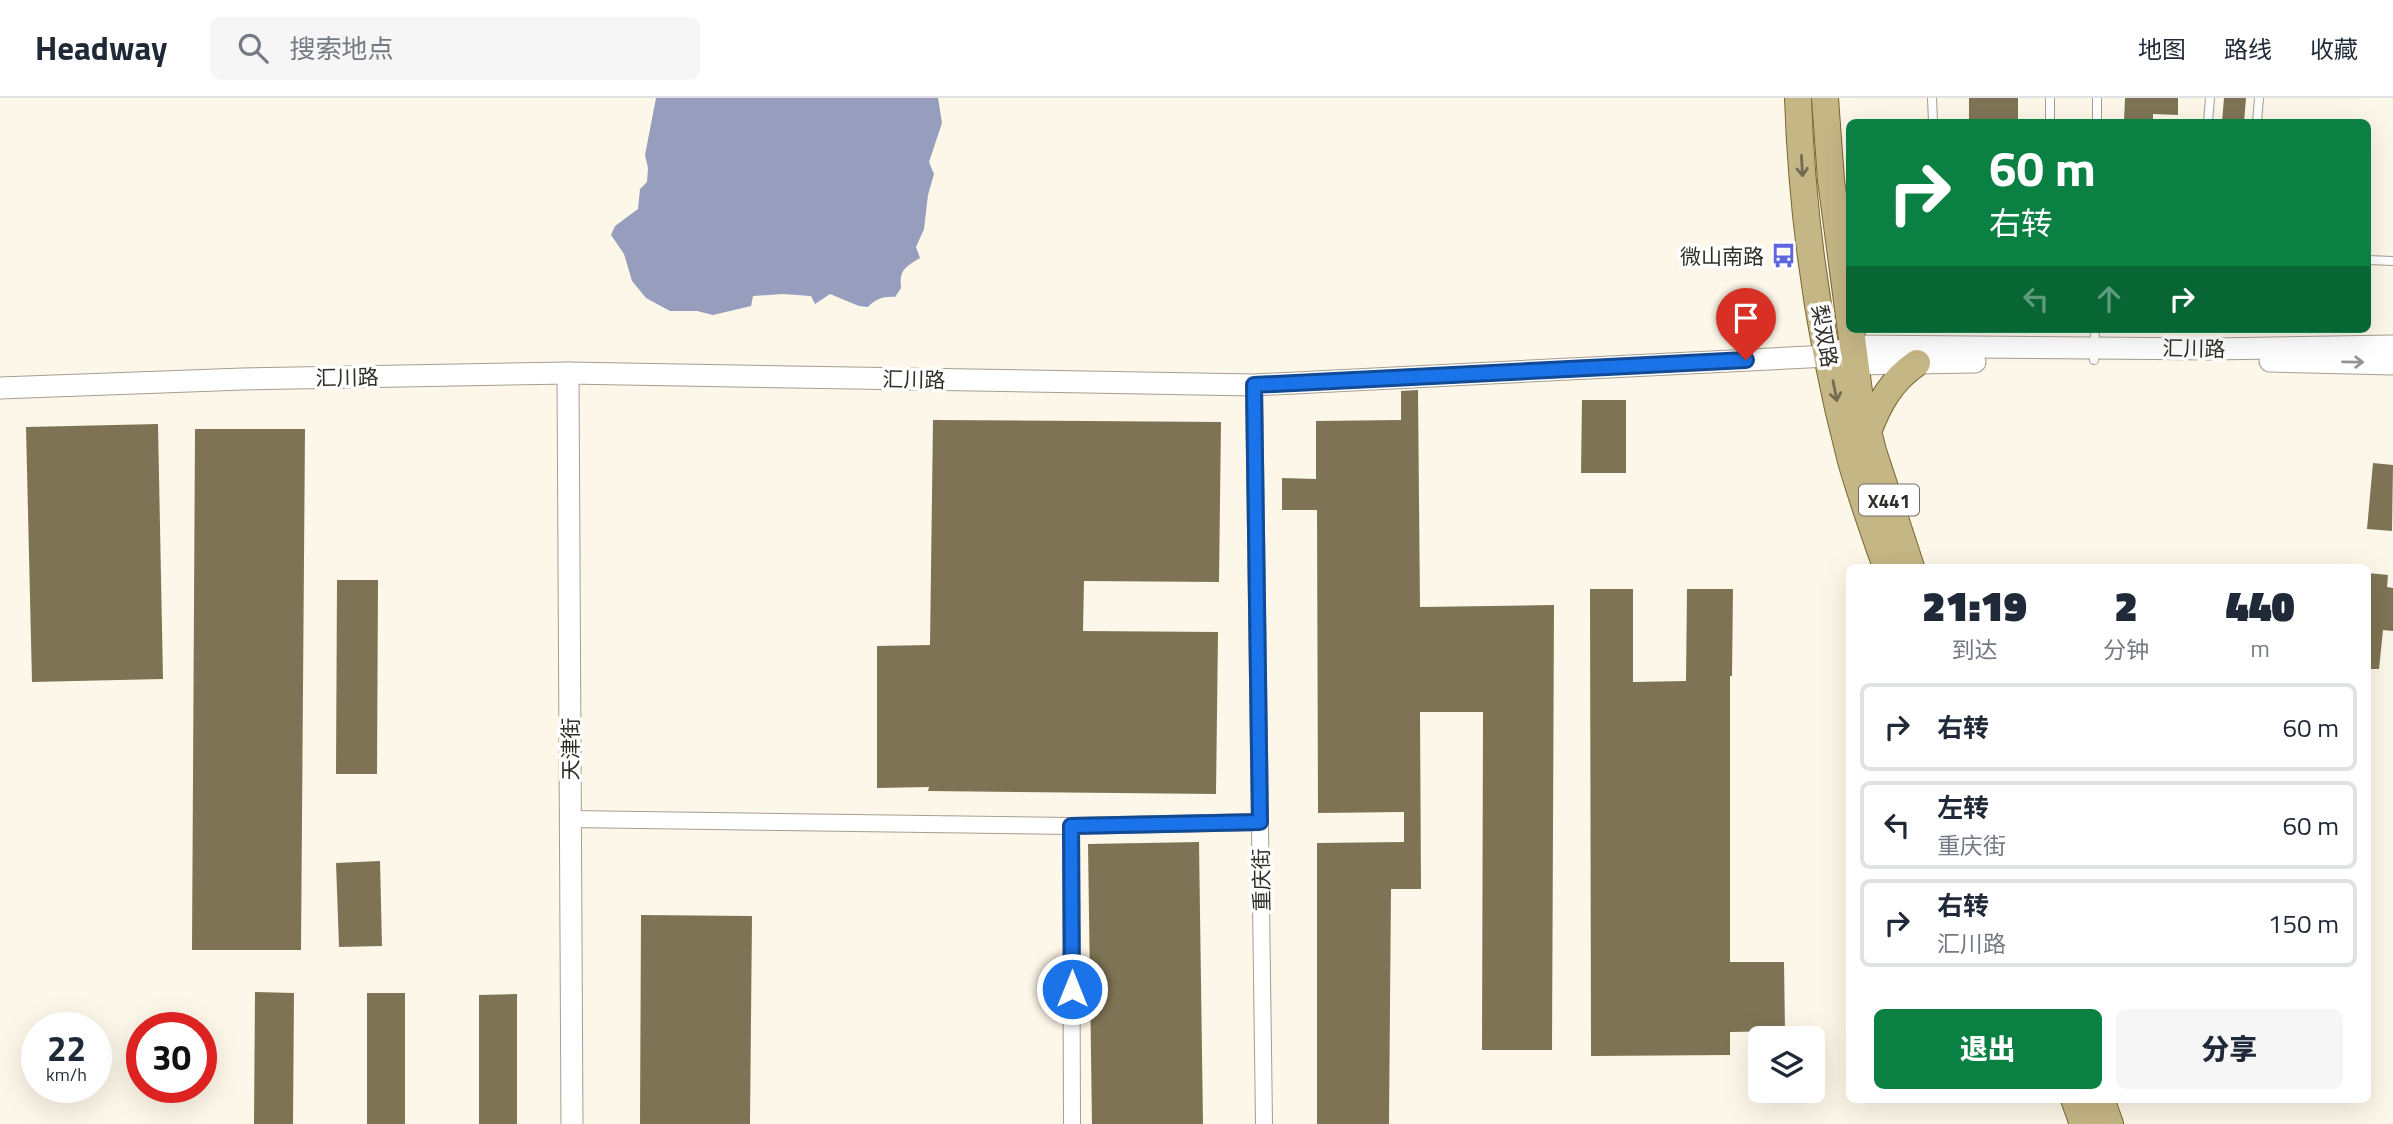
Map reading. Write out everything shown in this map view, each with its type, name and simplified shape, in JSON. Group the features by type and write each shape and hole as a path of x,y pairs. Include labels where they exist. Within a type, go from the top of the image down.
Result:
{"main road":[{"name":"梨双路","path":"1798,98 1810,245 1860,399 1858,438 1910,564"},
{"name":"梨双路","path":"1825,98 1845,356 1858,438 1885,564"},
{"path":"1858,438 1891,385 1916,355"},
{"path":"2075,1103 2082,1124"},
{"path":"2102,1103 2110,1124"}],"street":[{"name":"汇川路","path":"0,388 243,379 568,373 1254,385 2094,345 2213,349 2393,346"},
{"name":"汇川路","path":"2094,345 2393,364"},
{"name":"汇川路","path":"1845,356 1884,364 1916,355"},
{"path":"1860,399 1884,364"},
{"name":"天津街","path":"568,373 572,1124"},
{"name":"重庆街","path":"1254,385 1264,1124"},
{"path":"570,819 1071,826 1260,822"},
{"path":"1071,826 1072,1124"}],"lane":[{"path":"1932,98 1933,119"},
{"path":"2050,98 2050,119"},
{"path":"2097,98 2097,119"},
{"path":"2208,119 2210,98"},
{"path":"2257,119 2259,98"},
{"path":"2371,260 2393,261"}],"water":[{"path":"656,98 938,98 942,123 929,162 934,174 928,195 924,229 916,247 920,258 904,270 901,288 895,297 880,299 868,307 830,294 815,304 811,296 753,296 751,306 713,315 697,311 670,311 646,298 632,281 624,254 611,235 615,226 638,209 640,189 647,182 645,155"}],"building":[{"path":"1969,98 2018,98 2018,119 1969,119"},
{"path":"2125,98 2178,98 2178,115 2153,114 2153,119 2124,119"},
{"path":"2224,98 2246,98 2244,119 2222,119"},
{"path":"1418,390 1420,607 1554,605 1552,1050 1482,1050 1483,712 1420,712 1421,889 1391,889 1389,1124 1317,1124 1317,843 1404,842 1404,812 1318,813 1317,510 1282,510 1282,478 1316,479 1316,421 1401,420 1401,391"},
{"path":"1582,400 1626,400 1626,473 1581,473"},
{"path":"933,420 1221,422 1219,582 1084,581 1083,631 1218,632 1216,794 877,788 877,646 930,645"},
{"path":"158,424 163,679 32,682 26,427"},
{"path":"195,429 305,429 301,950 192,950"},
{"path":"2373,463 2393,465 2392,531 2367,529"},
{"path":"2371,573 2388,575 2387,587 2393,588 2393,631 2383,630 2379,669 2371,669"},
{"path":"337,580 378,580 377,774 336,774"},
{"path":"1590,589 1633,589 1633,682 1686,681 1687,589 1733,589 1730,676 1730,962 1784,962 1785,1026 1748,1026 1748,1032 1730,1032 1730,1055 1591,1056"},
{"path":"1199,842 1203,1124 1092,1124 1088,844"},
{"path":"380,861 382,946 339,947 336,863"},
{"path":"641,915 752,916 750,1124 640,1124"},
{"path":"255,992 294,993 293,1124 254,1124"},
{"path":"367,993 405,993 405,1124 367,1124"},
{"path":"517,994 517,1124 479,1124 479,995"}],"place":[{"name":"微山南路","path":"1784,256"}],"route":[{"path":"1072,989 1071,826 1260,822 1254,385 1746,360"}]}
